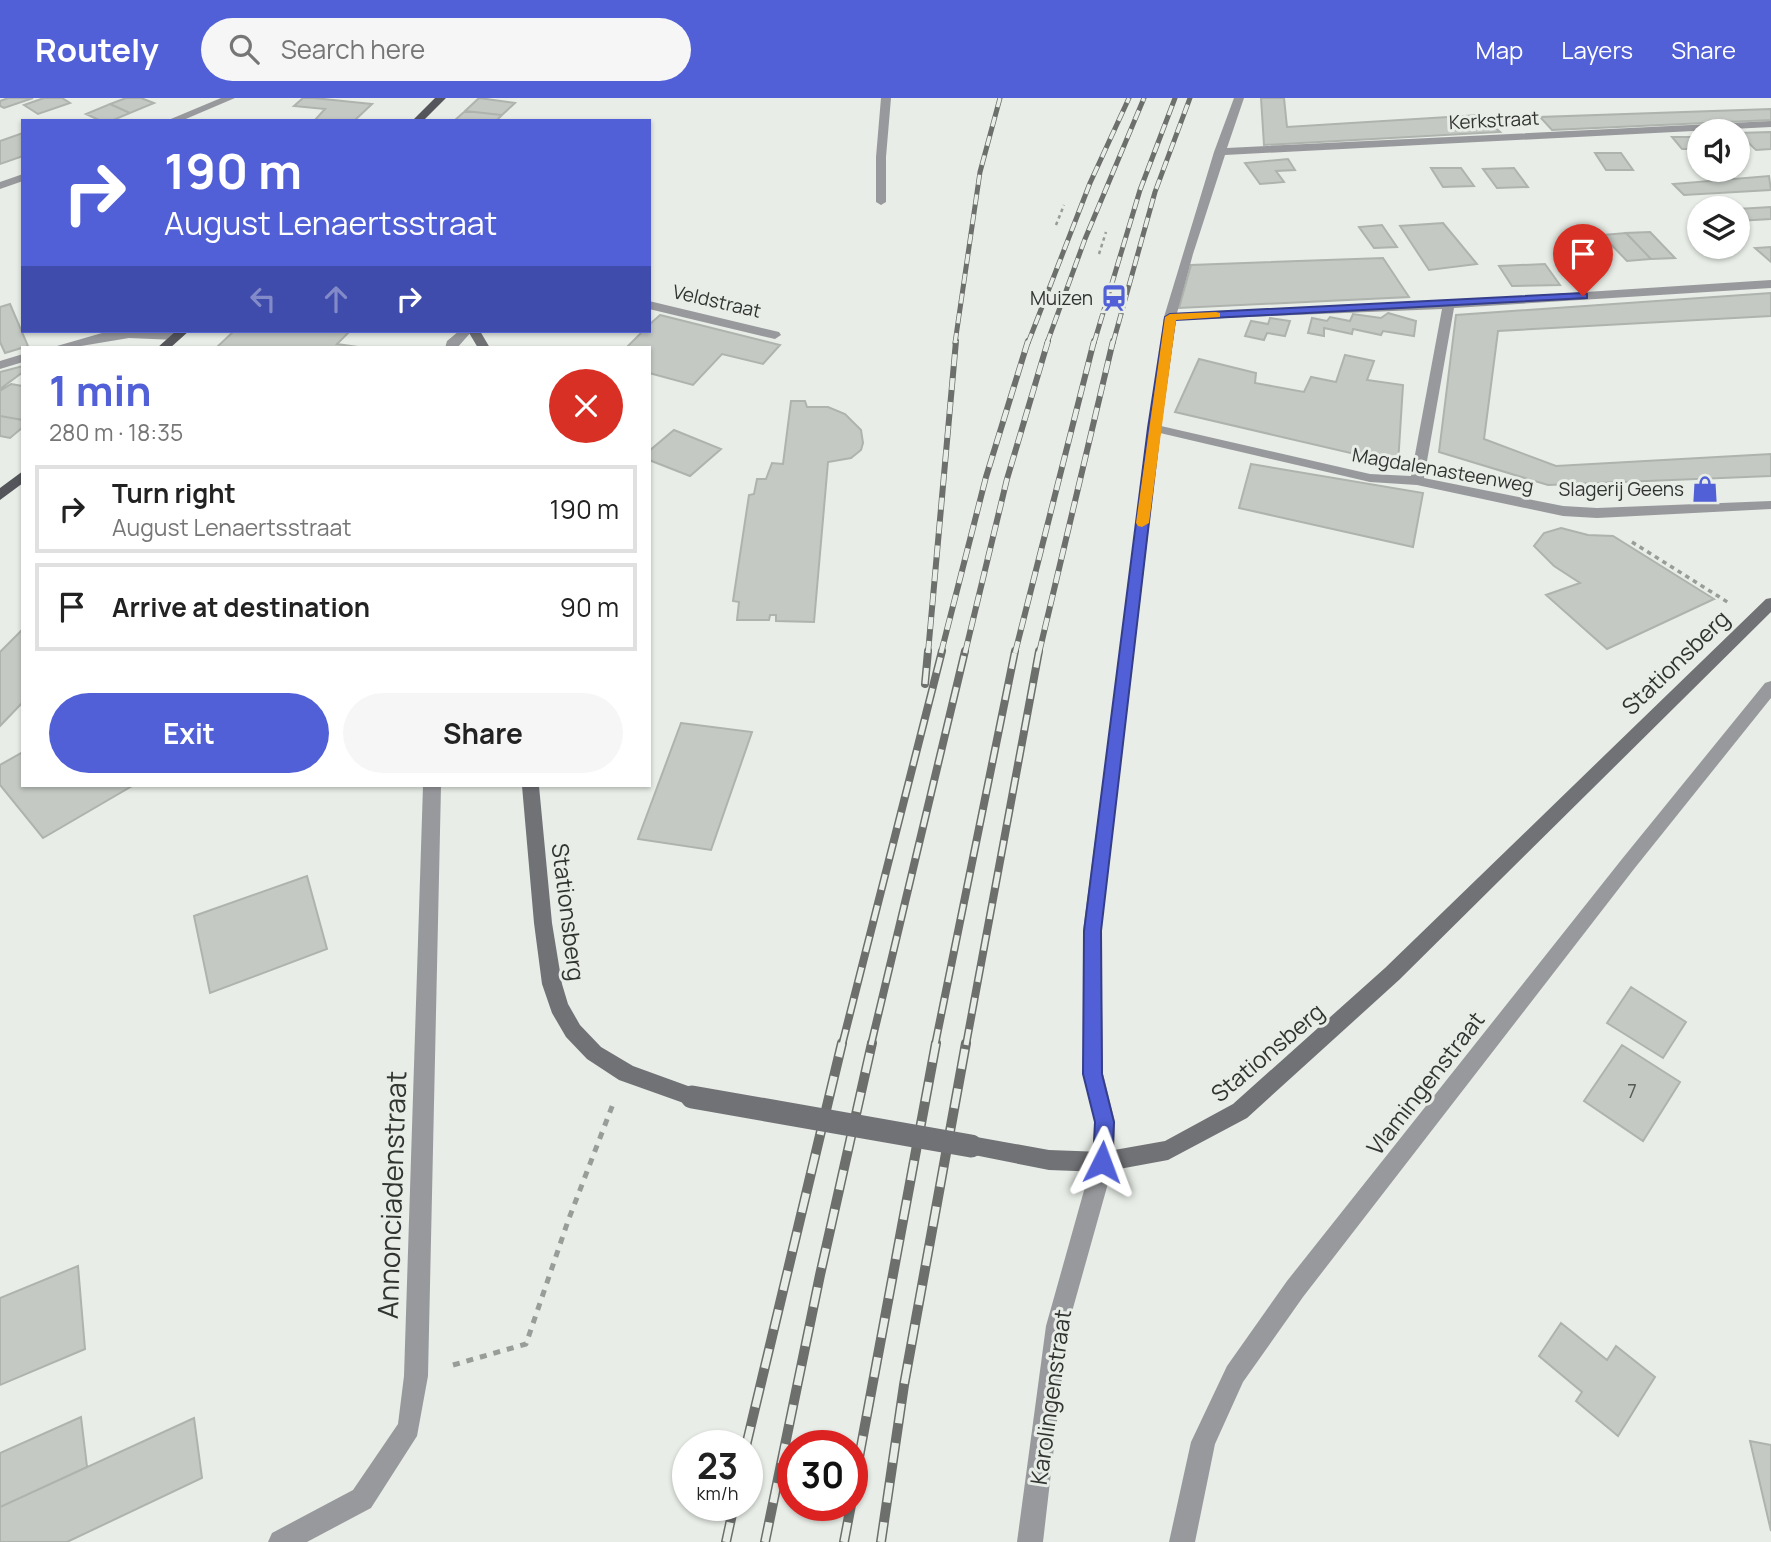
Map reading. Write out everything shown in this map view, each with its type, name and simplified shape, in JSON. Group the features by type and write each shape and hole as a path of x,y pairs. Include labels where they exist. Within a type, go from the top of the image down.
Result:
{"main road":[{"path":"418,119 441,98"},
{"path":"165,346 179,334"},
{"path":"0,496 21,477"}],"street":[{"path":"176,119 230,98"},
{"path":"434,98 441,98"},
{"path":"881,202 881,157 886,98"},
{"name":"Karolingenstraat","path":"1030,1542 1057,1326 1102,1162 1105,1122 1093,1074 1092,931 1170,317 1219,152 1239,98"},
{"name":"Kerkstraat","path":"1219,152 1771,124"},
{"path":"0,186 21,178"},
{"path":"1170,317 1449,304 1771,284"},
{"path":"1418,481 1449,304"},
{"name":"Veldstraat","path":"651,305 775,335"},
{"path":"64,346 123,333"},
{"path":"156,333 179,334"},
{"path":"450,346 464,333"},
{"path":"0,365 21,359"},
{"name":"Magdalenasteenweg","path":"1154,428 1370,478 1418,481 1563,511 1597,513 1771,505"},
{"name":"Stationsberg","path":"530,787 543,923 552,984 559,1007 573,1031 594,1053 626,1073 692,1097 1049,1160 1102,1162 1168,1150 1240,1111 1392,974 1771,603"},
{"name":"Vlamingenstraat","path":"1182,1542 1203,1442 1235,1374 1304,1278 1628,864 1771,687"},
{"name":"Annonciadenstraat","path":"282,1542 362,1499 410,1428 416,1376 432,787"}],"path":[{"path":"1056,225 1064,205"},
{"path":"1099,254 1106,232"},
{"path":"1597,513 1616,532 1755,619"},
{"path":"416,1376 526,1344 606,1121"}],"building":[{"path":"8,98 33,98 4,108 0,106 0,101"},
{"path":"44,98 62,98 70,103 38,114 24,105"},
{"path":"126,98 141,98 154,103 130,113 110,104"},
{"path":"303,98 372,104 356,119 316,119 325,109 294,106"},
{"path":"479,98 515,103 502,115 465,111"},
{"path":"1261,98 1284,98 1287,127 1480,115 1500,132 1264,145"},
{"path":"110,104 130,113 116,119 97,119 86,114"},
{"path":"1771,109 1771,120 1687,119 1687,124 1552,130 1540,117"},
{"path":"465,111 502,115 498,119 456,119"},
{"path":"1771,132 1771,149 1756,150 1750,144 1750,133"},
{"path":"21,134 21,157 0,164 0,141"},
{"path":"1672,137 1687,137 1687,149 1682,149"},
{"path":"1595,153 1621,153 1633,170 1606,170"},
{"path":"1288,159 1295,170 1276,171 1284,182 1260,184 1245,163"},
{"path":"1431,168 1461,168 1474,186 1443,187"},
{"path":"1514,168 1528,187 1497,188 1483,169"},
{"path":"1769,176 1771,190 1684,195 1673,184 1750,182 1750,178"},
{"path":"1771,207 1771,219 1750,220 1750,208"},
{"path":"1443,223 1477,264 1429,270 1400,226"},
{"path":"1382,225 1397,247 1374,248 1359,227"},
{"path":"1650,232 1675,258 1651,259 1626,233"},
{"path":"1626,233 1651,259 1627,261 1602,235"},
{"path":"1771,247 1771,262 1755,248"},
{"path":"1383,258 1409,297 1179,308 1191,265"},
{"path":"1545,264 1560,285 1512,286 1499,266"},
{"path":"1771,293 1771,316 1498,331 1484,439 1556,466 1771,454 1771,476 1548,485 1439,452 1456,315"},
{"path":"10,304 28,346 5,353 0,342 0,307"},
{"path":"1388,313 1416,321 1414,336 1383,331 1381,335 1353,329 1352,334 1324,328 1324,336 1308,333 1312,318 1327,321 1330,317 1350,321 1353,314 1381,318"},
{"path":"660,315 780,345 763,364 722,354 693,385 651,374 651,346 628,346 641,333 651,333 651,323"},
{"path":"1270,318 1290,321 1285,336 1267,333 1264,340 1245,336 1251,321 1268,324"},
{"path":"232,333 348,333 337,344 351,346 218,346"},
{"path":"1345,355 1374,361 1367,380 1403,385 1398,464 1175,412 1199,359 1256,373 1255,383 1304,392 1311,377 1336,382"},
{"path":"21,367 21,373 0,389 0,372"},
{"path":"11,384 21,386 21,420 0,416 0,391"},
{"path":"791,401 805,401 807,407 828,407 845,414 861,430 863,443 861,450 851,458 828,462 814,622 776,621 776,615 770,615 769,620 737,620 739,602 733,601 749,495 754,494 757,479 766,479 772,463 783,464"},
{"path":"0,416 21,420 21,429 10,438 0,436"},
{"path":"674,430 721,449 690,476 651,461 651,449"},
{"path":"1251,464 1423,493 1413,547 1239,508"},
{"path":"1561,528 1588,535 1613,536 1714,599 1607,649 1546,595 1580,583 1554,566 1534,546 1544,533"},
{"path":"21,631 21,704 0,726 0,652"},
{"path":"681,723 752,732 711,850 638,839"},
{"path":"21,753 21,787 130,787 43,838 0,785 0,765"},
{"path":"307,876 327,949 210,993 194,916"},
{"path":"1631,987 1686,1022 1663,1058 1607,1023"},
{"path":"1622,1045 1680,1082 1643,1141 1584,1101"},
{"path":"78,1266 85,1349 0,1385 0,1298"},
{"path":"1561,1323 1607,1360 1616,1346 1655,1377 1618,1436 1576,1401 1582,1392 1539,1356"},
{"path":"81,1417 87,1467 0,1507 0,1453"},
{"path":"194,1418 202,1478 67,1542 0,1542 0,1507"},
{"path":"1750,1441 1771,1445 1771,1531"}],"railway":[{"path":"955,343 980,172 1000,98"},
{"path":"1028,343 1090,183 1129,98"},
{"path":"1047,343 1085,239 1144,98"},
{"path":"1094,343 1140,190 1175,98"},
{"path":"1113,343 1155,192 1190,98"},
{"path":"928,653 956,341"},
{"path":"941,653 986,477 1028,341"},
{"path":"965,653 1007,479 1048,341"},
{"path":"1015,653 1094,341"},
{"path":"1039,653 1113,341"},
{"path":"925,684 928,651"},
{"path":"842,1045 942,651"},
{"path":"871,1045 965,651"},
{"path":"935,1045 1015,651"},
{"path":"966,1045 1039,651"},
{"path":"750,1430 842,1043"},
{"path":"765,1542 820,1275 872,1043"},
{"path":"864,1430 936,1043"},
{"path":"881,1542 904,1385 966,1043"},
{"path":"726,1542 731,1521"},
{"path":"844,1542 848,1521"}],"slow traffic":[{"path":"1142,523 1170,317 1216,315"}],"place":[{"name":"Muizen","path":"1114,298"},
{"name":"Slagerij Geens","path":"1705,489"}],"route":[{"path":"1102,1162 1105,1122 1093,1074 1092,931 1170,317 1583,296"}]}
